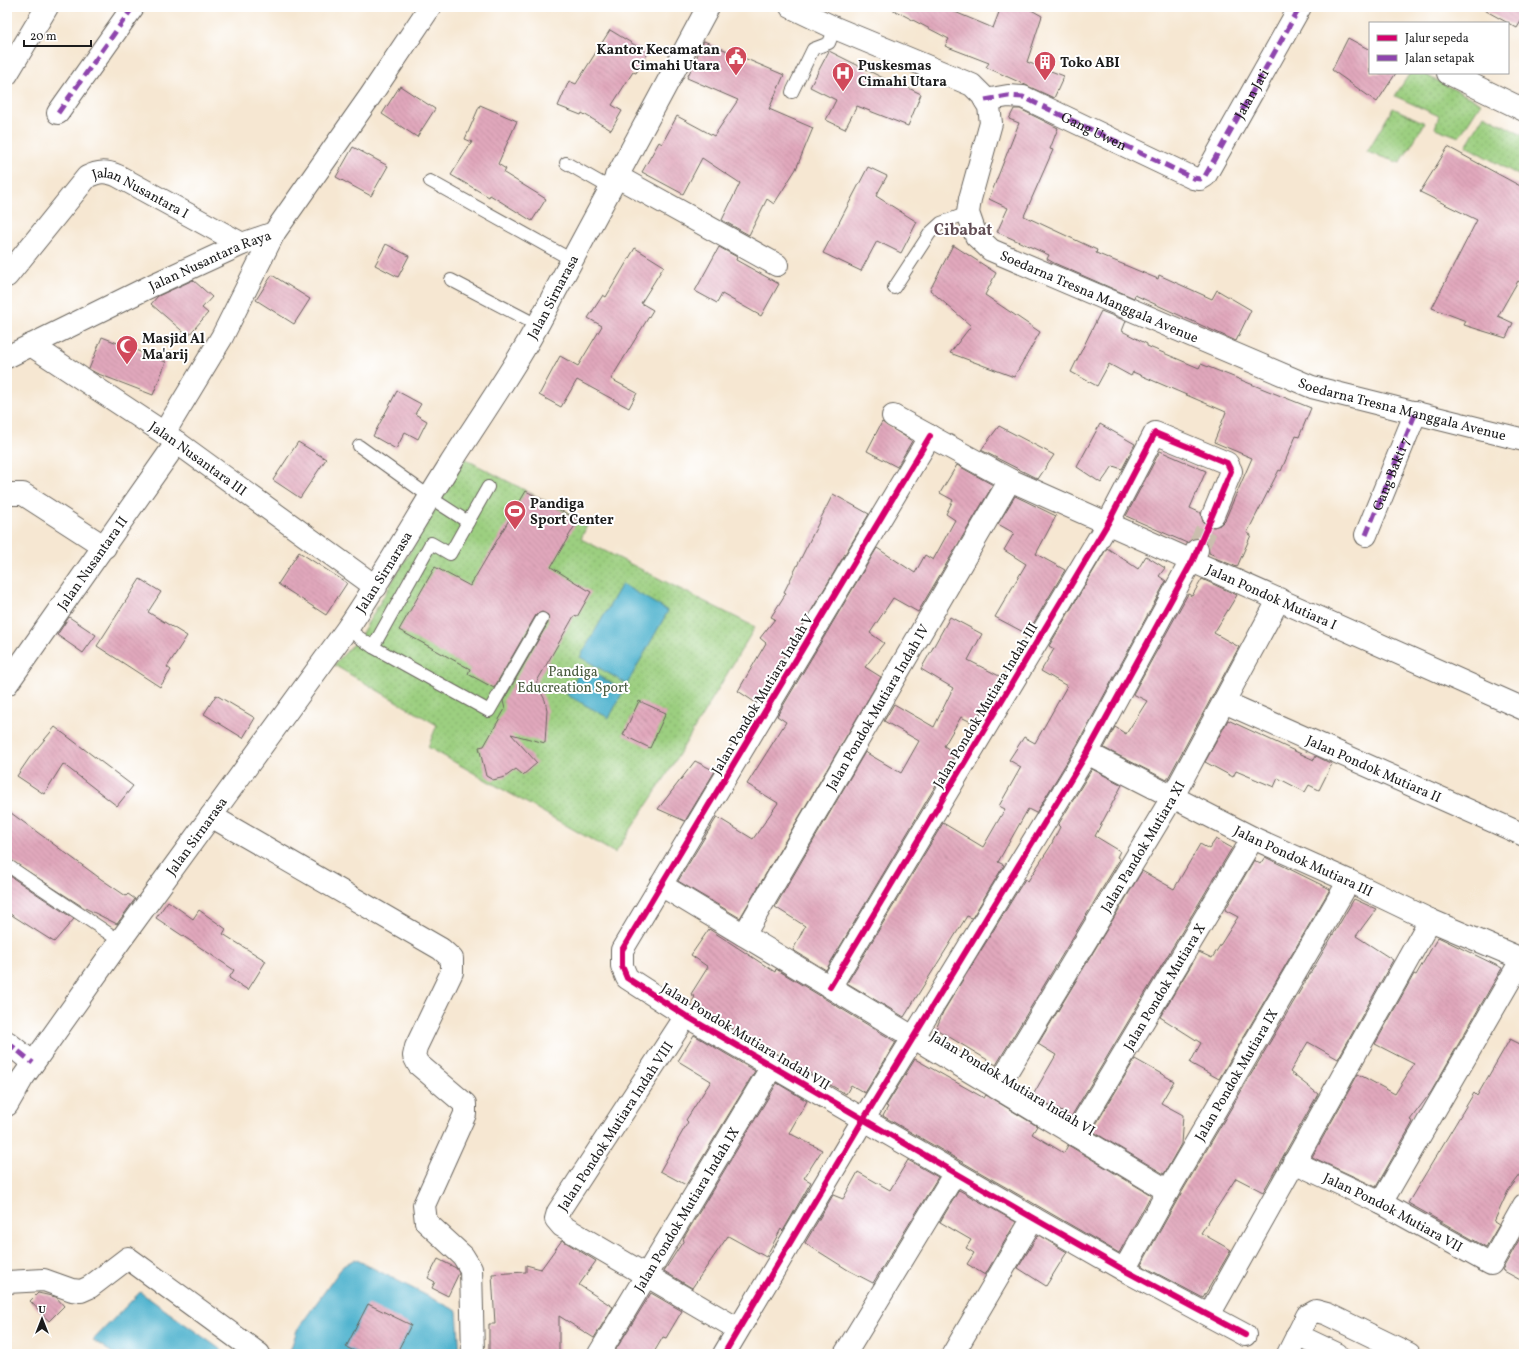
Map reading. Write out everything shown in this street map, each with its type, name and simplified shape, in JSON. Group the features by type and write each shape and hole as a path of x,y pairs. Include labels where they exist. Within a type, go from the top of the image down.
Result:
{"street":[{"path":"7,74 47,7"},
{"path":"58,113 132,7"},
{"name":"Jalan Nusantara Raya","path":"8,354 31,345 152,285 242,244 274,233 430,7"},
{"name":"Jalan Sirnarasa","path":"7,1105 33,1063 120,941 347,629 368,582 430,496 539,326 613,182 708,7"},
{"name":"Soedarna Tresna Manggala Avenue","path":"791,7 835,28 972,85 982,94 989,107 991,123 970,199 968,213 976,236 990,250 1312,387 1524,440"},
{"name":"Jalan Jati","path":"1200,179 1205,176 1300,7"},
{"path":"1450,74 1524,110"},
{"name":"Gang Uwen","path":"985,100 1008,96 1023,97 1192,178 1200,179"},
{"name":"Jalan Nusantara I","path":"7,276 87,177 95,173 106,172 118,176 242,244"},
{"path":"613,182 777,265"},
{"name":"Jalan Nusantara II","path":"7,684 105,547 170,437 274,233"},
{"name":"Jalan Nusantara III","path":"31,345 170,437 368,582"},
{"name":"Gang Bakti 7","path":"1366,535 1416,412"},
{"name":"Jalan Pondok Mutiara I","path":"893,416 1010,480 1108,523 1195,555 1279,600 1524,709"},
{"name":"Jalan Pondok Mutiara Indah III","path":"830,987 1108,523 1155,433 1230,466 1231,471 1213,515"},
{"name":"Jalan Pondok Mutiara Indah V","path":"622,966 622,950 930,436"},
{"name":"Jalan Pondok Mutiara Indah IV","path":"744,935 1010,480"},
{"path":"7,494 23,494 105,547"},
{"path":"724,1354 863,1120 1087,753 1195,555"},
{"name":"Jalan Pandok Mutiara XI","path":"997,1088 1172,798 1279,600"},
{"name":"Jalan Pondok Mutiara II","path":"1224,702 1524,835"},
{"name":"Jalan Pondok Mutiara III","path":"1087,753 1172,798 1253,838 1349,881 1430,920 1523,959"},
{"path":"211,816 441,949 452,959 452,972 416,1047 414,1056 418,1064 465,1104 465,1114 424,1205 426,1222 463,1256 472,1269 473,1354"},
{"name":"Jalan Pondok Mutiara X","path":"1075,1135 1253,838"},
{"name":"Jalan Pondok Mutiara IX","path":"1124,1270 1168,1191 1349,881"},
{"name":"Jalan Pondok Mutiara Indah VI","path":"661,885 1168,1191"},
{"path":"1209,1315 1430,920"},
{"path":"1381,1203 1523,959"},
{"name":"Jalan Pondok Mutiara Indah VII","path":"622,966 627,978 686,1016 773,1065 954,1174 1124,1270 1244,1335"},
{"name":"Jalan Pondok Mutiara Indah VIII","path":"686,1016 558,1212 556,1219 562,1226 738,1330"},
{"path":"7,1042 33,1063"},
{"name":"Jalan Pondok Mutiara Indah IX","path":"599,1354 647,1277 773,1065"},
{"name":"Jalan Pondok Mutiara VII","path":"1294,1162 1381,1203 1491,1264 1524,1205"},
{"path":"845,1354 954,1174"},
{"path":"953,1354 1032,1218"},
{"path":"7,1282 44,1280 72,1290 81,1291 90,1287 128,1258 259,1354"},
{"path":"1337,1354 1292,1344 1306,1316 1316,1311 1327,1314 1409,1354"}],"lane":[{"path":"792,92 813,49 829,43 835,28"},
{"path":"566,162 613,182"},
{"path":"430,181 572,260"},
{"path":"894,288 930,233 941,224 968,213"},
{"path":"451,280 539,326"},
{"path":"359,446 468,522"},
{"path":"373,647 431,543 450,554 488,487"},
{"path":"347,629 373,647 488,711 542,619"},
{"path":"7,865 120,941"}],"green space":[{"path":"1409,74 1424,74 1481,103 1459,137 1435,128 1439,116 1395,96"},
{"path":"1393,108 1425,123 1400,163 1367,152"},
{"path":"1484,115 1524,136 1524,167 1520,176 1466,146"},
{"name":"Pandiga Educreation Sport","path":"465,459 588,523 581,539 755,627 666,776 615,853 428,747 437,725 334,665 359,638"}],"water":[{"path":"622,584 668,611 627,684 580,657"},
{"path":"582,667 624,690 609,718 567,695"},
{"path":"355,1259 457,1311 460,1354 294,1354 290,1351 297,1330 343,1266"},
{"path":"140,1292 227,1354 114,1354 93,1340"}],"building":[{"path":"888,7 943,7 993,28 1001,7 1026,7 1042,16 1027,62 1064,76 1054,98 986,67 989,63 945,46 949,39"},
{"path":"1479,7 1524,7 1524,16 1517,28 1509,24 1509,22 1506,22"},
{"path":"610,30 648,53 636,73 633,72 612,105 622,111 611,130 582,113 581,115 558,106 569,81 576,84"},
{"path":"1348,38 1369,49 1369,74 1395,74 1377,102 1332,70"},
{"path":"704,41 784,75 769,109 813,128 796,169 774,204 767,199 749,235 722,220 740,183 702,158 683,194 642,172 659,142 662,144 677,116 714,136 738,100 687,78"},
{"path":"829,51 889,81 890,79 921,94 908,126 857,106 845,129 826,120 836,100 810,87"},
{"path":"400,86 435,109 417,137 382,114"},
{"path":"480,105 517,121 498,164 506,169 504,173 546,199 532,221 490,195 489,197 451,175 472,142 465,139"},
{"path":"1014,109 1020,109 1058,128 1050,149 1053,150 1024,216 1097,250 1096,253 1158,279 1159,275 1212,299 1217,290 1251,310 1236,341 1135,295 1134,298 1054,263 1047,259 1049,255 997,232 1008,208 989,199 1019,123 1009,119"},
{"path":"353,147 388,166 371,196 336,177"},
{"path":"1448,147 1524,188 1524,284 1518,281 1498,316 1513,323 1506,338 1464,325 1466,321 1432,308 1477,220 1420,192"},
{"path":"868,167 887,176 876,196 917,222 901,253 877,241 861,271 823,253"},
{"path":"386,244 409,256 398,277 375,265"},
{"path":"953,245 996,273 985,295 1040,332 1014,377 950,353 971,326 930,290"},
{"path":"719,247 737,257 736,260 779,284 761,316 722,294 717,303 695,291"},
{"path":"635,248 664,266 641,303 653,310 611,379 637,393 629,408 577,380 561,407 539,395 560,356 578,366 602,326 588,318 603,295 606,297"},
{"path":"272,275 310,299 294,324 256,300"},
{"path":"193,280 212,297 202,308 208,313 188,336 151,304 158,296"},
{"path":"1101,311 1126,321 1122,331 1147,344 1147,346 1199,368 1201,364 1311,408 1299,437 1296,436 1281,471 1279,470 1247,533 1251,535 1237,567 1215,558 1216,556 1209,553 1208,544 1203,539 1196,538 1187,543 1126,516 1160,451 1206,471 1190,508 1201,513 1203,522 1208,526 1214,527 1220,525 1225,520 1252,458 1214,442 1226,412 1133,372 1131,376 1109,364 1097,386 1071,372"},
{"name":"Masjid Al Ma'arij","path":"102,337 166,362 153,395 89,369"},
{"path":"397,391 421,404 415,414 427,421 418,439 405,432 396,449 373,436"},
{"path":"882,422 912,441 897,467 867,451"},
{"path":"1100,424 1135,444 1122,469 1113,466 1101,483 1077,467"},
{"path":"999,426 1054,455 1038,479 981,450"},
{"path":"298,442 326,459 300,498 273,480"},
{"path":"957,465 993,485 918,612 893,598 870,633 884,643 865,667 881,677 740,918 678,881 717,817 753,839 778,803 747,784 786,722 777,716 877,548 915,573 925,555 933,560 955,520 946,514 953,500 940,493"},
{"path":"526,491 578,520 551,567 591,592 577,617 574,616 536,683 545,700 547,710 545,743 511,734 537,763 523,775 516,769 505,777 493,780 486,776 479,747 484,746 505,709 503,701 548,623 548,615 542,612 536,615 494,688 468,674 470,669 399,630 435,567 470,586"},
{"path":"833,494 869,514 756,703 738,691 766,643 760,638 775,619 771,617 786,593 784,592"},
{"path":"1015,496 1056,516 1036,554 1065,570 1027,634 995,617 1026,564 1004,550 1014,533 998,524"},
{"path":"1107,548 1138,569 1146,556 1165,568 1159,576 1166,581 1076,747 1036,813 1028,809 998,862 1004,865 972,918 967,916 904,1017 847,983 943,823 983,847 1005,809 999,806 1021,767 1009,760 1024,737 1035,743 1067,686 1041,671 1054,649 1049,646"},
{"path":"299,552 347,583 326,615 278,584"},
{"path":"140,579 161,592 148,612 187,636 167,667 171,670 160,687 97,646"},
{"path":"1202,579 1237,595 1214,633 1239,647 1167,780 1104,748 1115,727 1126,734 1147,701 1133,694 1188,594 1192,596"},
{"path":"69,617 96,635 83,653 57,635"},
{"path":"950,617 982,634 968,660 1001,677 973,723 961,717 944,746 955,753 826,970 793,950 805,926 775,907 865,752 901,773 919,741 884,721 894,704 934,727 953,688 921,669"},
{"path":"216,695 255,718 243,738 204,714"},
{"path":"639,701 666,713 650,748 623,735"},
{"path":"1228,720 1314,760 1316,756 1332,764 1319,790 1309,785 1305,792 1278,778 1274,787 1236,771 1233,777 1205,762"},
{"path":"55,727 133,786 117,806 63,764 44,794 17,776 30,757"},
{"path":"695,761 715,771 685,821 658,809"},
{"path":"1092,769 1122,785 1095,836 1120,851 1117,857 1120,859 996,1065 936,1029 943,1012 1025,879 1028,881 1050,847 1060,827 1058,825"},
{"path":"7,810 101,879 126,896 128,894 135,899 117,924 83,907 7,858"},
{"path":"1216,839 1232,848 1071,1117 1033,1095 1056,1055 1038,1044 1142,871 1174,889 1200,844 1209,849"},
{"path":"1265,857 1330,889 1219,1079 1190,1063 1201,1043 1160,1017 1199,952 1212,958 1238,917 1225,910 1254,860 1260,864"},
{"path":"7,874 74,919 54,942 7,912"},
{"path":"1354,899 1376,909 1356,936 1393,960 1338,1059 1308,1042 1290,1072 1318,1094 1263,1192 1236,1178 1201,1233 1231,1250 1203,1298 1141,1265 1179,1197"},
{"path":"168,901 193,919 199,910 226,929 223,934 266,961 248,990 229,978 234,970 156,918"},
{"path":"709,929 775,972 776,969 896,1042 865,1093 851,1085 846,1094 690,1004 695,997 691,994 708,967 691,955"},
{"path":"1438,937 1502,968 1431,1092 1410,1120 1413,1122 1376,1187 1312,1157 1358,1074 1395,1094 1414,1064 1375,1044 1414,974 1416,975"},
{"path":"694,1035 755,1071 686,1185 660,1171 688,1122 686,1120 711,1081 678,1061"},
{"path":"1510,1039 1524,1046 1524,1170 1508,1191 1494,1222 1499,1225 1486,1247 1408,1203 1474,1093 1477,1096"},
{"path":"915,1059 984,1098 986,1095 1037,1126 1032,1134 1064,1153 1068,1145 1151,1195 1119,1253 883,1116 888,1107 886,1106"},
{"path":"1135,1059 1174,1081 1161,1103 1183,1115 1181,1144 1164,1174 1092,1131"},
{"path":"777,1083 807,1101 789,1133 822,1150 804,1178 811,1182 783,1231 781,1229 766,1257 728,1236 692,1288 664,1271"},
{"path":"908,1160 938,1177 873,1283 848,1270 805,1243 833,1195 843,1199 858,1172 890,1190"},
{"path":"959,1190 1016,1222 985,1275 967,1264 974,1253 966,1248 971,1240 940,1222"},
{"path":"1524,1231 1524,1282 1502,1270"},
{"path":"1038,1235 1067,1252 1046,1286 1018,1268"},
{"path":"562,1240 596,1261 579,1285 613,1307 594,1338 559,1316 559,1354 489,1354 489,1324 495,1324 492,1274 526,1272 526,1265 541,1269"},
{"path":"438,1259 456,1268 459,1273 448,1296 432,1288 435,1282 428,1278"},
{"path":"38,1293 56,1297 64,1306 49,1321 30,1301"},
{"path":"651,1293 682,1311 666,1338 663,1337 653,1354 621,1354 615,1351"},
{"path":"368,1304 411,1325 396,1354 360,1354 346,1347"}],"tunnel":[{"path":"1197,550 1213,515"}],"marked path":[{"path":"58,113 133,7"},
{"path":"985,100 1008,96 1023,97 1193,178 1200,179 1205,176 1300,7"},
{"path":"1366,535 1416,412"},
{"path":"7,1042 33,1063"}],"cycle path":[{"path":"724,1354 863,1120 1087,753 1193,560 1231,471 1227,463 1155,433 1108,523 830,987"},
{"path":"930,436 622,950 622,966 627,978 686,1016 1124,1270 1245,1335"}],"place":[{"name":"Kantor Kecamatan Cimahi Utara","path":"736,76"},
{"name":"Toko ABI","path":"1045,82"},
{"name":"Puskesmas Cimahi Utara","path":"843,92"},
{"name":"Masjid Al Ma'arij","path":"127,366"},
{"name":"Pandiga Sport Center","path":"515,530"}],"district":[{"name":"Cibabat","path":"963,229"}]}
